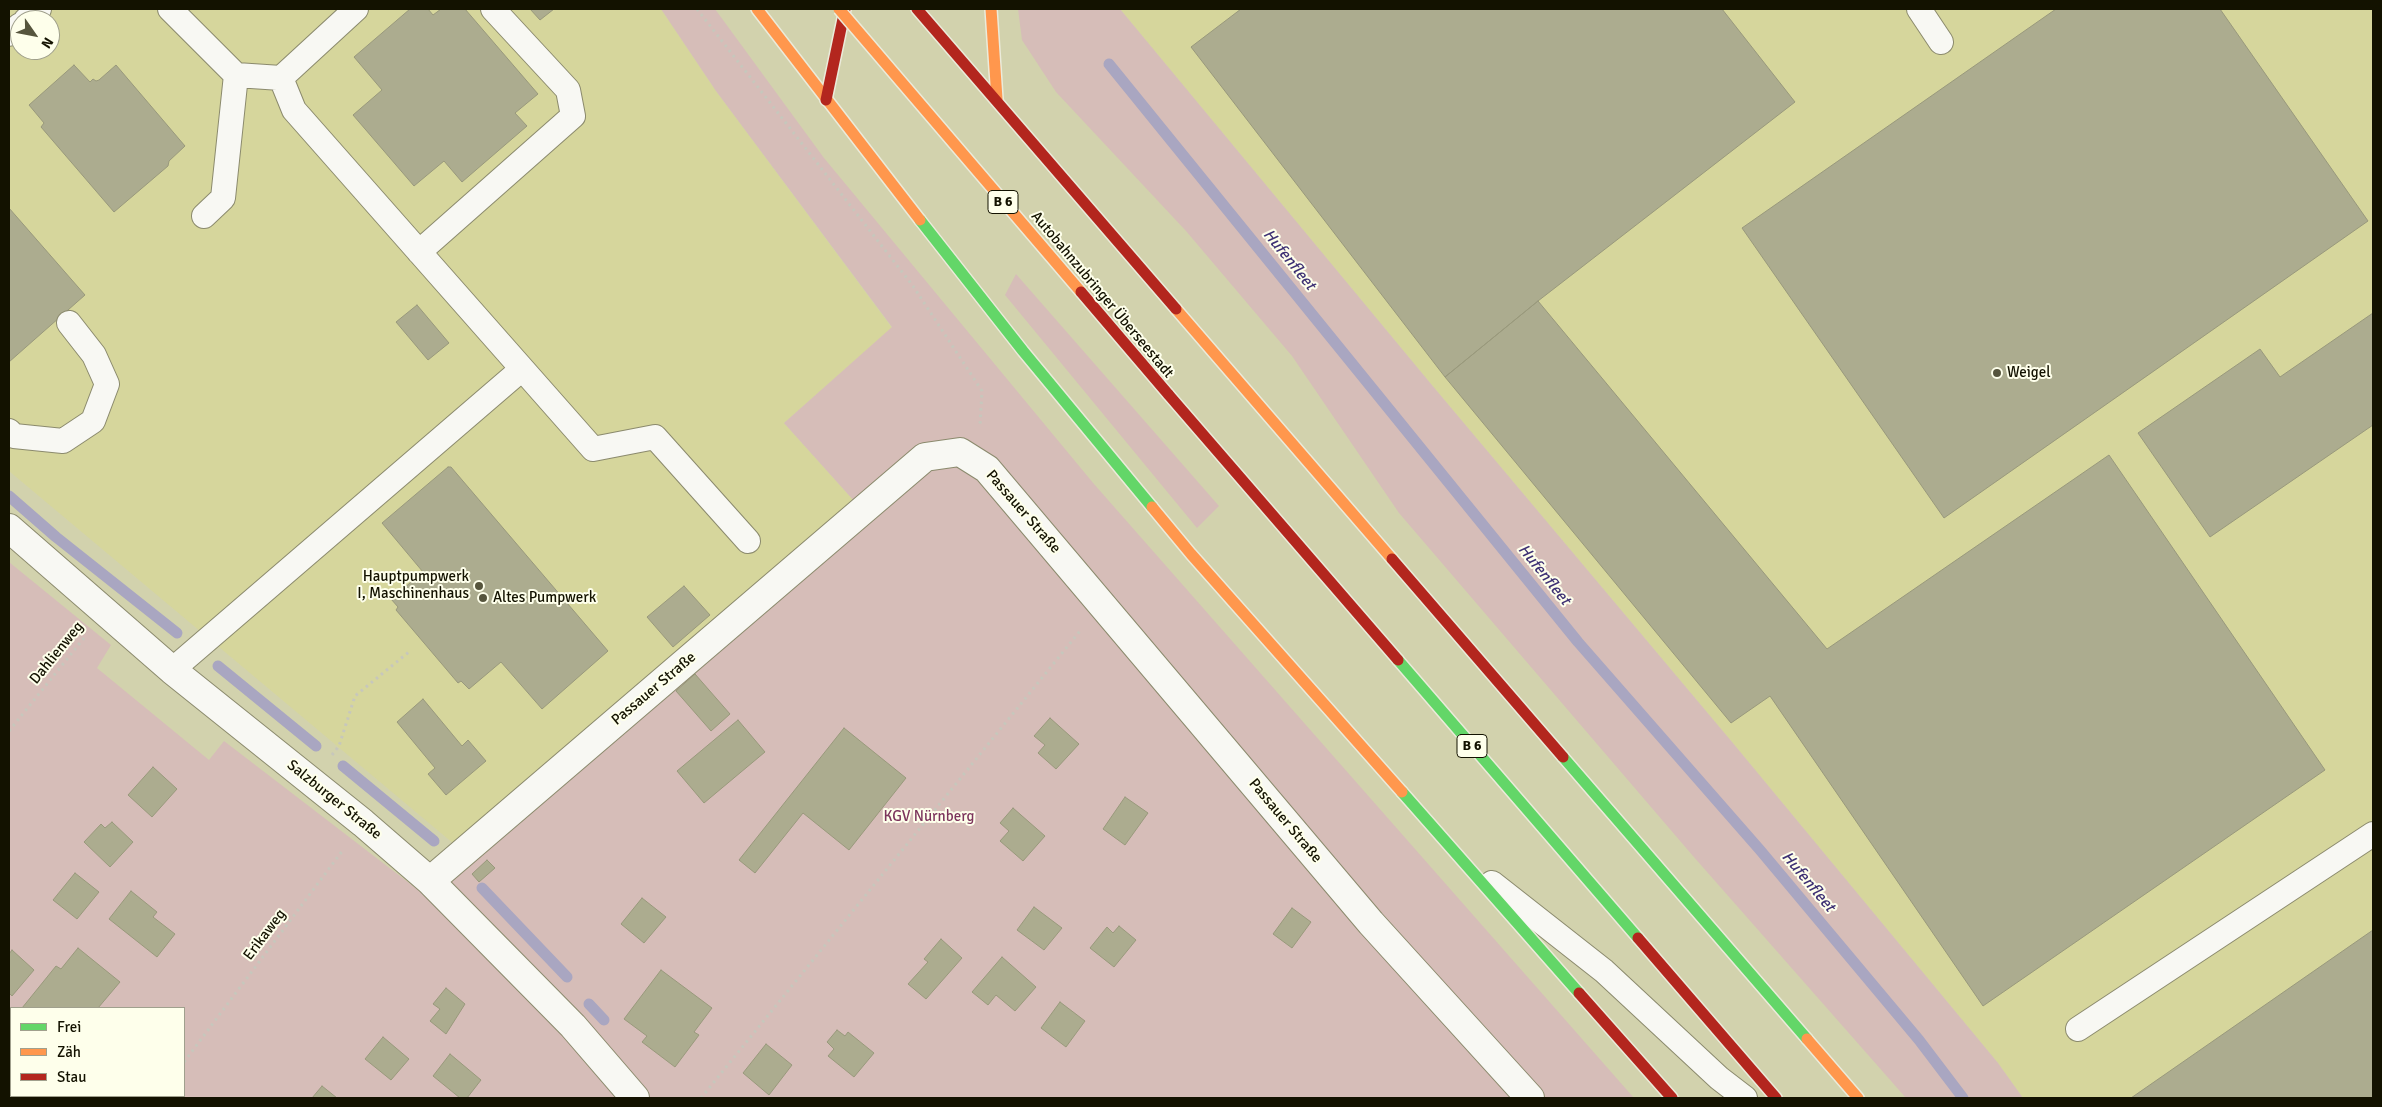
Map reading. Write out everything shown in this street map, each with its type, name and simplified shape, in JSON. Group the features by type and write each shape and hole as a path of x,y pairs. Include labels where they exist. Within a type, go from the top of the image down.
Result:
{"highway":[{"path":"757,9 1023,351 1191,554 1672,1098"},
{"name":"Autobahnzubringer Überseestadt","path":"839,9 1168,394 1776,1098"},
{"path":"826,100 845,9"},
{"path":"917,9 1858,1098"},
{"path":"991,9 997,100"}],"street":[{"name":"Passauer Straße","path":"430,880 925,458 960,452 987,469 1371,923 1530,1098"},
{"name":"Salzburger Straße","path":"9,528 172,670 311,780 430,880 573,1026 636,1098"}],"lane":[{"path":"170,9 236,75 281,78 356,9"},
{"path":"419,252 573,116 568,90 493,9"},
{"path":"1919,9 1941,42"},
{"path":"204,216 223,198 236,75"},
{"path":"281,78 294,110 593,449 655,437 748,541"},
{"path":"9,431 14,436 62,441 93,421 107,384 94,355 68,323"},
{"path":"172,670 522,369"},
{"path":"2078,1029 2373,834"},
{"path":"1456,854 1604,971 1719,1078 1745,1098"}],"path":[{"path":"697,9 913,286 982,391 981,423 960,452"},
{"path":"701,1098 1074,637 1105,608"},
{"name":"Dahlienweg","path":"9,731 105,612"},
{"path":"311,780 339,746 354,696 410,651"},
{"name":"Erikaweg","path":"185,1061 363,823"}],"shaded area":[{"path":"9,9 661,9 716,91 892,328 784,423 855,502 454,844 9,471"},
{"path":"1120,9 2373,9 2373,1098 2023,1098 1998,1063 1732,742 1431,384"}],"green space":[{"name":"KGV Nürnberg","path":"661,9 715,9 824,158 1094,484 1634,1098 9,1098 9,562 111,645 97,668 209,760 224,741 426,896 855,502 784,423 892,327 716,91"},
{"path":"1018,9 1120,9 1431,384 1732,742 1998,1063 2023,1098 1906,1098 1693,856 1399,513 1292,356 1186,231 1056,92 1022,40"},
{"path":"1016,274 1219,506 1197,528 1005,295"}],"building":[{"path":"410,9 428,9 433,15 441,9 465,9 538,94 515,113 527,126 462,182 444,161 414,186 353,115 382,90 354,57"},
{"path":"530,9 554,9 540,20"},
{"path":"1241,9 1722,9 1795,102 1538,301 1445,377 1191,47"},
{"name":"Weigel","path":"2056,9 2220,9 2368,221 1944,518 1742,228"},
{"path":"74,65 90,82 93,79 99,80 116,65 185,146 169,161 168,166 114,212 41,127 44,123 29,105"},
{"path":"9,208 85,295 9,362"},
{"path":"1538,301 1827,649 2109,455 2325,770 1983,1006 1770,696 1731,723 1445,377"},
{"path":"417,305 449,343 428,360 396,322"},
{"path":"2373,313 2373,425 2210,537 2138,433 2260,349 2280,377"},
{"name":"Hauptpumpwerk I, Maschinenhaus","path":"448,467 451,467 608,651 542,709 501,662 469,689 461,681 458,683 396,610 398,607 391,599 423,572 382,523"},
{"path":"684,586 710,615 673,647 647,617"},
{"path":"695,674 730,714 711,731 676,691"},
{"path":"423,699 462,746 468,740 486,761 446,795 428,774 435,768 397,722"},
{"path":"1050,718 1079,744 1056,769 1038,753 1045,745 1034,736"},
{"path":"738,720 765,752 704,803 677,771"},
{"path":"844,728 906,778 849,850 803,813 755,873 739,860"},
{"path":"153,767 177,789 152,817 128,795"},
{"path":"1125,797 1148,813 1125,845 1103,829"},
{"path":"1013,808 1045,836 1023,861 1000,841 1009,831 1000,823"},
{"path":"112,822 133,842 110,867 84,842 101,824 105,828"},
{"path":"487,860 495,868 479,882 472,874"},
{"path":"75,873 99,892 77,919 53,900"},
{"path":"131,891 157,912 153,917 175,934 157,957 109,919"},
{"path":"642,898 666,917 644,943 621,924"},
{"path":"1034,907 1062,928 1044,950 1017,930"},
{"path":"1292,908 1311,922 1292,948 1273,934"},
{"path":"1119,926 1136,940 1114,967 1090,948 1107,927 1113,933"},
{"path":"2373,930 2373,1098 2131,1098"},
{"path":"941,939 962,958 926,999 908,984 928,962 924,959"},
{"path":"78,948 120,982 99,1007 23,1007 56,966 61,969"},
{"path":"12,950 34,970 12,996 9,993 9,954"},
{"path":"1002,957 1036,987 1015,1011 996,995 988,1005 972,992"},
{"path":"661,970 712,1008 694,1032 699,1035 675,1067 642,1042 647,1036 624,1019"},
{"path":"446,988 465,1004 446,1034 430,1021 440,1009 433,1004"},
{"path":"1060,1002 1085,1021 1066,1047 1041,1028"},
{"path":"837,1030 845,1036 848,1032 874,1053 854,1077 828,1056 834,1049 827,1042"},
{"path":"383,1037 409,1059 391,1080 365,1059"},
{"path":"766,1044 792,1065 769,1095 743,1073"},
{"path":"450,1054 481,1080 467,1098 460,1098 433,1076"},
{"path":"322,1086 337,1098 312,1098"},
{"path":"110,1097 149,1097 111,1098"}],"waterway":[{"name":"Hufenfleet","path":"1109,64 1578,642 1760,850 1919,1040 1963,1098"},
{"path":"9,496 56,537 177,633"},
{"path":"218,666 316,746"},
{"path":"343,766 434,841"},
{"path":"482,888 567,977"},
{"path":"589,1004 604,1020"}],"traffic: fast":[{"path":"920,220 1023,351 1152,507"},
{"path":"1398,660 1638,938"},
{"path":"1563,757 1807,1039"},
{"path":"1402,792 1579,993"}],"traffic: slow":[{"path":"757,9 920,220"},
{"path":"839,9 1081,292"},
{"path":"991,9 997,99"},
{"path":"1176,309 1392,559"},
{"path":"1152,507 1191,554 1402,792"},
{"path":"1807,1039 1858,1098"}],"traffic: jam":[{"path":"826,100 845,9"},
{"path":"917,9 1176,309"},
{"path":"1081,292 1168,394"},
{"path":"1168,394 1398,660"},
{"path":"1392,559 1563,757"},
{"path":"1638,938 1776,1098"},
{"path":"1579,993 1672,1098"}],"place":[{"name":"Weigel","path":"1997,373"},
{"name":"Hauptpumpwerk I, Maschinenhaus","path":"479,586"},
{"name":"Altes Pumpwerk","path":"483,598"}]}
